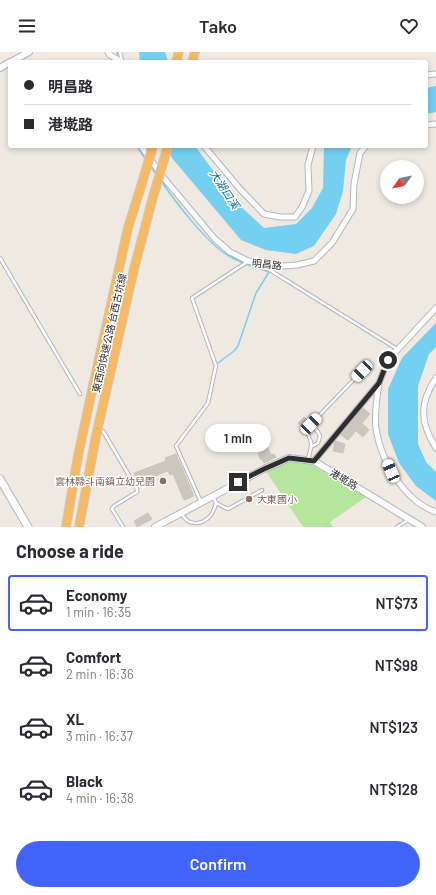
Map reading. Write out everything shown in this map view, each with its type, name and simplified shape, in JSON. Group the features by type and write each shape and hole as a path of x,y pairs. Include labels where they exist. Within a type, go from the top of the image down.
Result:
{"highway":[{"name":"東西向快速公路 台西古坑線","path":"66,527 93,386 128,228 151,148"},
{"name":"東西向快速公路 台西古坑線","path":"79,527 96,436 134,269 167,148"}],"main road":[{"path":"0,479 2,488 28,527"}],"street":[{"path":"14,60 29,52"},
{"path":"108,52 110,55 120,60"},
{"name":"明昌路","path":"142,148 163,177 215,238 230,252 248,261 261,265 283,266 297,265 314,261 332,243 353,208 354,184 360,153 364,148"},
{"path":"206,148 240,189 264,214 280,217 295,217 309,191 308,165 312,148"},
{"path":"436,308 388,360 379,383 376,411 376,429 382,450 391,471 412,498 428,509 436,512"},
{"path":"436,378 429,388 424,402 424,417 430,438 436,448"},
{"path":"311,461 379,383"},
{"name":"港墘路","path":"156,527 264,469 289,458 311,461 422,527"}],"lane":[{"path":"120,52 120,60"},
{"path":"0,258 80,394"},
{"path":"201,503 176,446 208,403 216,370 216,366 192,298 248,261"},
{"path":"261,265 397,349"},
{"path":"311,461 311,447 307,433 311,424 362,371"},
{"path":"311,424 320,436 318,443 311,447"},
{"path":"102,431 137,489 136,492 114,506 112,509 123,527"},
{"path":"216,504 228,509 262,490"},
{"path":"182,513 184,518 190,523 200,523 208,518 212,513 216,504 213,496"},
{"path":"397,527 409,519"}],"green space":[{"path":"290,461 310,464 366,497 330,522 333,527 303,527 266,471"}],"water":[{"path":"139,52 165,52 167,60 140,60"},
{"path":"436,86 436,112 428,114 428,88"},
{"name":"大湖口溪","path":"166,148 196,148 237,203 264,228 296,224 312,208 323,188 324,148 351,148 346,160 343,191 336,214 314,246 296,254 266,250 241,240 172,158"},
{"path":"436,323 436,347 429,354 418,386 418,444 426,462 436,472 436,501 416,486 399,463 388,434 388,389 402,358"}],"building":[{"path":"363,408 370,414 362,423 369,430 363,437 356,431 348,440 341,435"},
{"path":"304,417 309,422 303,428 298,423"},
{"path":"262,436 271,455 274,454 276,457 264,463 258,454 260,453 254,440"},
{"path":"335,441 345,444 343,453 333,451"},
{"path":"176,454 194,496 184,500 173,474 170,475 168,471 138,483 134,473 166,461 165,458"},
{"path":"148,513 152,519 137,527 134,521"}],"waterway":[{"path":"117,52 118,58"},
{"path":"138,148 146,160"},
{"path":"150,166 156,174"},
{"path":"161,181 192,222 211,242 238,261 269,272 256,293 238,346 234,351 218,363"}],"place":[{"name":"雲林縣斗南鎮立幼兒園","path":"163,481"},
{"name":"大東國小","path":"249,499"}],"route":[{"path":"238,482 289,458 314,461 379,383 388,360"}]}
